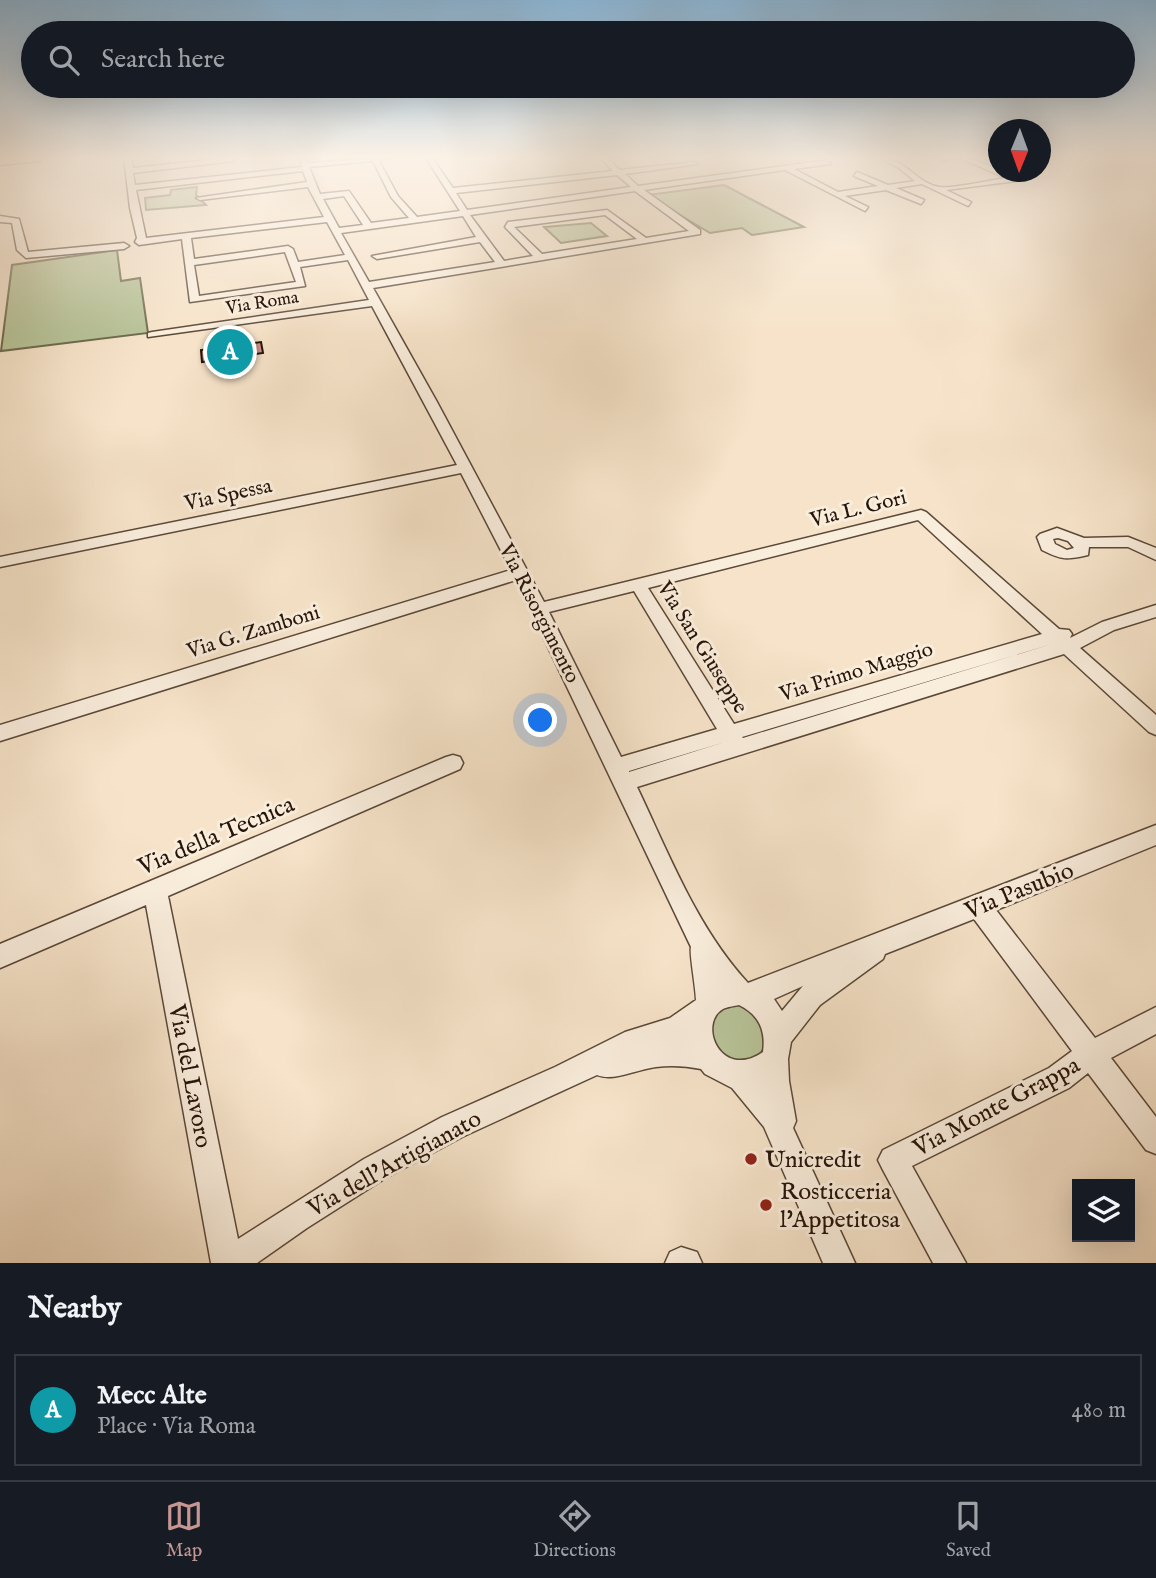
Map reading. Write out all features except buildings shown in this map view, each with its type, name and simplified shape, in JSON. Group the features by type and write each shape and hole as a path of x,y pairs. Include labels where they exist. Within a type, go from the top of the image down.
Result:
{"street":[{"path":"138,217 142,239 139,242"},
{"path":"363,217 369,226"},
{"path":"335,231 432,217"},
{"path":"468,217 502,264"},
{"path":"540,258 508,225 573,217"},
{"path":"613,217 645,241"},
{"path":"365,286 697,232 676,217"},
{"path":"0,219 16,221 22,250 26,255 329,219"},
{"name":"Via Risorgimento","path":"329,219 539,609 622,774 694,929"},
{"path":"124,243 140,230"},
{"path":"186,237 188,262 194,300 302,284 288,249 188,262"},
{"path":"377,256 482,239"},
{"path":"294,265 349,257"},
{"name":"Via Roma","path":"152,335 376,302"},
{"name":"Via Spessa","path":"0,562 465,468"},
{"name":"Via L. Gori","path":"539,609 921,515 1156,727"},
{"path":"1080,543 1122,540 1142,544 1156,555"},
{"name":"Via G. Zamboni","path":"0,733 520,573"},
{"name":"Via San Giuseppe","path":"638,585 733,740"},
{"name":"Via Primo Maggio","path":"622,774 1156,611"},
{"name":"Via della Tecnica","path":"0,956 453,763"},
{"name":"Via Pasubio","path":"744,993 786,984 839,958 1156,835"},
{"name":"Via del Lavoro","path":"155,888 229,1263"},
{"path":"978,906 1156,1140"},
{"path":"694,929 713,961 744,993 769,1012 777,1048 778,1107 790,1148"},
{"path":"694,929 708,976 705,1006 698,1033 706,1056 728,1074 741,1077 758,1075 777,1048"},
{"name":"Via Pasubio","path":"777,1048 811,996 883,943"},
{"path":"705,1006 723,993 744,993"},
{"name":"Via dell'Artigianato","path":"229,1263 296,1217 374,1169 453,1127 565,1077 635,1041 677,1029 705,1006"},
{"path":"1091,1054 1156,1020"},
{"name":"Via dell'Artigianato","path":"565,1077 631,1057 680,1050 706,1056"},
{"name":"Via Monte Grappa","path":"950,1263 893,1160 1059,1078 1091,1054"},
{"path":"741,1077 774,1117 839,1263"}],"green space":[{"path":"683,217 785,217 804,227 752,235 742,228 710,233"},
{"path":"591,223 607,236 561,243 544,227"},
{"path":"117,250 121,281 140,278 148,333 1,351 12,265"},
{"path":"739,1002 761,1018 766,1043 755,1058 742,1062 713,1047 709,1017 714,1010"}],"place":[{"name":"Mecc Alte","path":"230,352"},
{"name":"Unicredit","path":"751,1159"},
{"name":"Rosticceria l'Appetitosa","path":"766,1205"}]}
